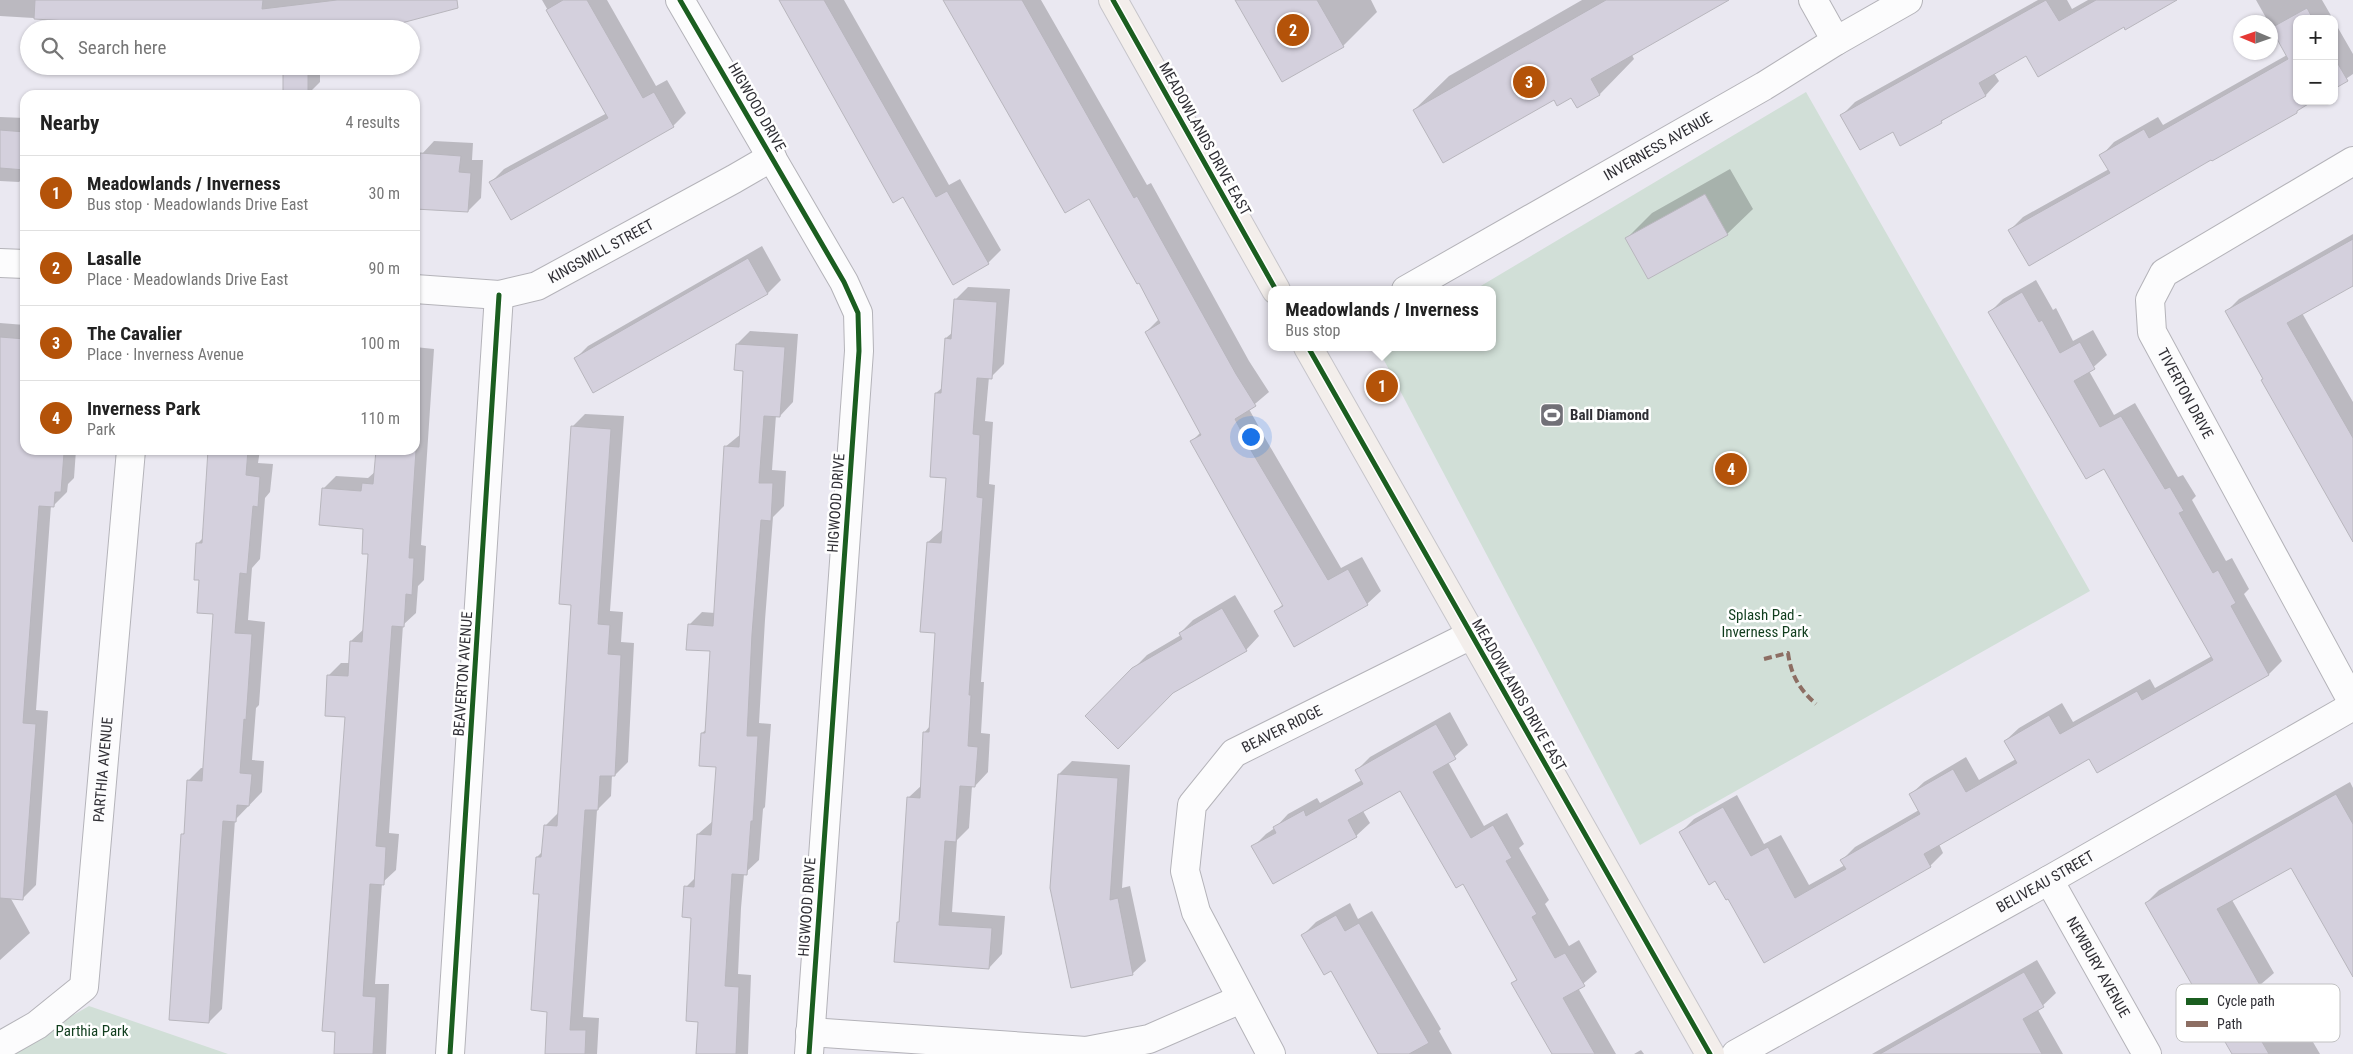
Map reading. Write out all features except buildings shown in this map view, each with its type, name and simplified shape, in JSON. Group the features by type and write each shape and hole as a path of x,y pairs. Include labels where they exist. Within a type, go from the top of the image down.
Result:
{"main road":[{"name":"MEADOWLANDS DRIVE EAST","path":"1113,0 1274,286"},
{"name":"MEADOWLANDS DRIVE EAST","path":"1310,351 1710,1054"}],"street":[{"name":"HIGWOOD DRIVE","path":"680,0 844,282 858,313 860,351 810,1043"},
{"path":"1813,0 1836,41"},
{"name":"INVERNESS AVENUE","path":"1413,286 1764,86 1836,41 1908,0"},
{"name":"KINGSMILL STREET","path":"420,289 499,295 537,286 726,184 772,157"},
{"name":"TIVERTON DRIVE","path":"2353,161 2164,273 2150,300 2152,332 2353,704"},
{"path":"0,263 20,264"},
{"name":"BEAVERTON AVENUE","path":"450,1054 499,295"},
{"name":"PARTHIA AVENUE","path":"0,1046 37,1025 84,987 132,455"},
{"name":"BEAVER RIDGE","path":"1272,1054 1196,912 1185,871 1192,805 1234,753 1471,635"},
{"name":"BELIVEAU STREET","path":"1736,1054 2049,880 2353,704"},
{"name":"NEWBURY AVENUE","path":"2049,880 2147,1054"},
{"path":"810,1043 1086,1051 1149,1039 1241,999"}],"green space":[{"name":"Splash Pad - Inverness Park","path":"1806,92 2090,591 1640,845 1379,351 1496,351 1496,286 1481,286"},
{"name":"Parthia Park","path":"89,1006 228,1054 6,1054"}],"marked path":[{"path":"1764,659 1788,653 1791,668 1797,681 1816,704"}],"cycle path":[{"path":"680,0 844,282 858,313 859,351 809,1054"},
{"path":"1113,0 1274,286"},
{"path":"450,1054 499,295"},
{"path":"1310,351 1710,1054"}],"place":[{"name":"Lasalle","path":"1293,30"},
{"name":"The Cavalier","path":"1529,82"},
{"name":"Meadowlands / Inverness","path":"1382,386"},
{"name":"Ball Diamond","path":"1552,415"},
{"name":"Inverness Park","path":"1731,469"}]}
